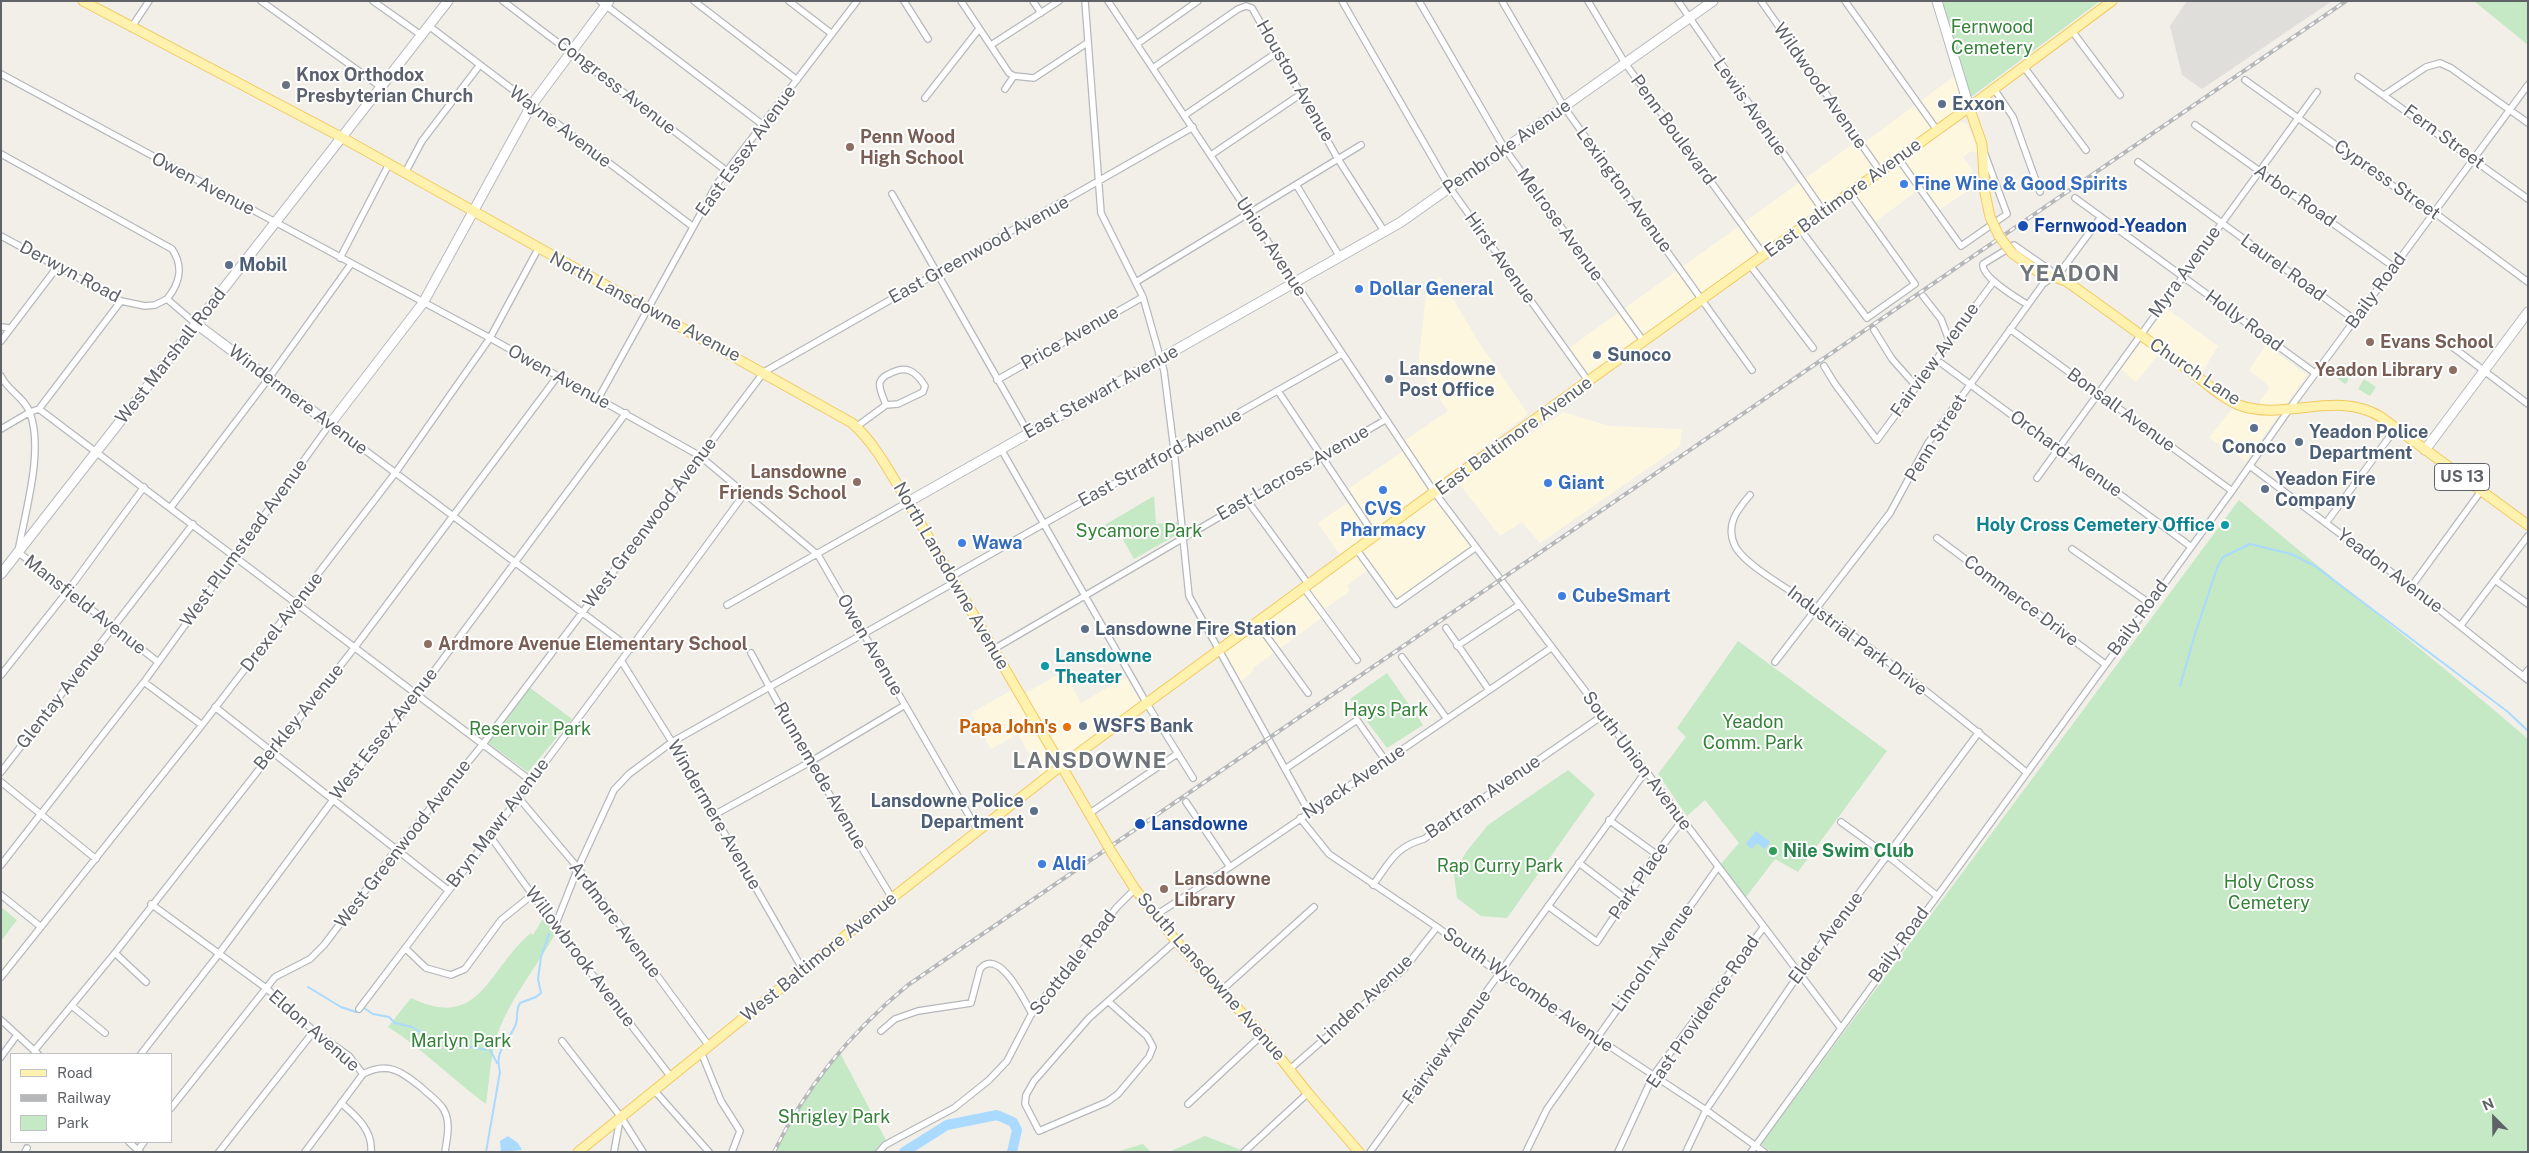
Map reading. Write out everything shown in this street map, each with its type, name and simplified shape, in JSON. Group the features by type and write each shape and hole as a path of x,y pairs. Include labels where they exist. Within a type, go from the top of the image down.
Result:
{"main road":[{"name":"North Lansdowne Avenue","path":"83,1 131,28 341,137 538,249 764,372 856,427 877,451 908,502 1061,766"},
{"name":"East Baltimore Avenue","path":"1061,766 1375,536 1969,108 2112,1"},
{"name":"US 13","path":"1969,108 1982,148"},
{"name":"Church Lane","path":"1982,148 1985,193 1990,217 1999,236 2012,253 2034,269 2066,281 2236,404 2260,408 2308,406 2359,408 2377,415 2528,525"},
{"name":"South Lansdowne Avenue","path":"1061,766 1135,889 1176,941 1262,1035 1308,1094 1359,1152"},
{"name":"West Baltimore Avenue","path":"578,1152 892,898 1061,766"}],"street":[{"path":"131,28 149,1"},
{"path":"260,1 381,86"},
{"path":"373,1 421,35"},
{"name":"West Marshall Road","path":"1,574 448,1"},
{"name":"Congress Avenue","path":"503,1 728,172"},
{"path":"694,1 797,80"},
{"path":"789,1 832,34"},
{"name":"East Essex Avenue","path":"648,308 717,184 857,1"},
{"path":"904,1 928,39"},
{"path":"961,1 1010,73 1014,76 1034,78 1087,43"},
{"path":"1033,1 1041,13"},
{"path":"992,47 1059,1"},
{"path":"1085,1 1101,213 1143,297 1166,382 1189,596 1309,812"},
{"name":"Union Avenue","path":"1108,1 1193,127 1384,420 1435,493"},
{"name":"Hirst Avenue","path":"1342,1 1450,188 1589,382"},
{"name":"Melrose Avenue","path":"1419,1 1505,149 1644,342"},
{"name":"Lexington Avenue","path":"1502,1 1564,107 1752,370"},
{"name":"Penn Boulevard","path":"1588,1 1625,63 1764,255"},
{"name":"Lewis Avenue","path":"1678,1 1688,20 1824,212"},
{"name":"Pembroke Avenue","path":"1294,283 1402,222 1713,1"},
{"name":"Wildwood Avenue","path":"1761,1 1880,171"},
{"path":"1845,1 1937,130"},
{"path":"1930,1 1942,18"},
{"path":"1937,1 1969,108"},
{"path":"1137,44 1196,2"},
{"path":"605,3 763,125"},
{"name":"West Plumstead Avenue","path":"1,865 144,682 330,424 423,303 532,106 605,3"},
{"name":"Houston Avenue","path":"1153,68 1238,9 1249,6 1254,10 1276,53 1338,159 1384,231"},
{"name":"Wayne Avenue","path":"429,26 692,226"},
{"path":"925,98 979,28"},
{"path":"2072,31 2120,94"},
{"path":"1185,115 1276,53"},
{"path":"2384,95 2426,67 2440,63 2451,68 2528,123"},
{"path":"405,173 422,141 480,66"},
{"path":"2024,67 2086,150"},
{"name":"Owen Avenue","path":"1,74 490,338 700,456 818,554 978,831"},
{"path":"1005,89 1014,76"},
{"name":"Fern Street","path":"2358,77 2474,158 2528,199"},
{"name":"Cypress Street","path":"2245,80 2433,214 2439,216 2528,282"},
{"name":"Baily Road","path":"1751,1152 1754,1144 2232,491 2315,373 2528,86"},
{"path":"1994,89 2011,113 2040,192"},
{"name":"Myra Avenue","path":"2036,478 2317,92"},
{"path":"1211,155 1301,94"},
{"name":"Arbor Road","path":"2195,125 2394,266"},
{"name":"East Greenwood Avenue","path":"764,372 1193,127"},
{"path":"1136,282 1297,186 1361,145"},
{"path":"1898,158 1961,246 2007,214 1989,160 1982,148"},
{"path":"1,154 172,249 179,263 179,279 167,300"},
{"name":"Laurel Road","path":"2138,162 2355,320"},
{"path":"340,258 389,164"},
{"path":"1297,186 1340,257"},
{"path":"1800,229 1867,318 1915,284 1850,193"},
{"path":"892,194 1028,434"},
{"name":"Holly Road","path":"2075,198 2315,373"},
{"name":"Penn Street","path":"1775,662 1890,513 1928,443 2010,329 2044,283 2061,271 2101,217"},
{"name":"Derwyn Road","path":"1,236 121,301 145,306 155,305 167,300"},
{"name":"Church Lane","path":"1994,281 1982,267 1997,254 2012,245 2016,245 2050,270 2053,277"},
{"name":"Drexel Avenue","path":"1,977 202,725 396,472 490,338 538,249"},
{"path":"172,508 351,264"},
{"path":"1750,265 1813,348"},
{"path":"1,340 58,266"},
{"path":"1994,281 2028,305"},
{"name":"Fairview Avenue","path":"1824,366 1835,384 1877,440 1994,281"},
{"name":"East Stewart Avenue","path":"908,502 1294,283"},
{"path":"1924,296 1942,319 1949,340"},
{"name":"Price Avenue","path":"997,380 1143,297"},
{"name":"Windermere Avenue","path":"167,300 195,324 631,649"},
{"path":"1,430 30,412 40,409 121,301"},
{"path":"598,399 648,308"},
{"path":"2425,450 2528,312"},
{"path":"1,327 10,328"},
{"name":"Bonsall Avenue","path":"2010,329 2232,491"},
{"path":"1874,330 1892,359 1916,386"},
{"path":"2450,345 2528,404"},
{"name":"East Stratford Avenue","path":"555,926 578,868 614,790 629,774 672,742 769,688 1043,524 1342,354"},
{"name":"Orchard Avenue","path":"1941,363 2190,546"},
{"path":"856,427 886,405 898,404 923,392 925,386 917,373 912,370 899,369 885,376 880,382 880,387 886,405"},
{"name":"West Greenwood Avenue","path":"172,1107 275,977 310,959 324,945 395,851 483,744 764,372"},
{"path":"1,376 4,385 30,412"},
{"name":"Berkley Avenue","path":"36,1053 272,750 355,647 451,516 557,377"},
{"path":"1278,391 1375,536"},
{"path":"40,409 530,780"},
{"name":"Mansfield Avenue","path":"30,412 34,438 34,462 18,552 158,662"},
{"name":"West Essex Avenue","path":"142,1053 218,955 333,800 417,694 626,413"},
{"name":"East Lacross Avenue","path":"994,648 1384,420"},
{"path":"2326,524 2396,428"},
{"path":"1001,449 1147,704 1193,778"},
{"name":"Yeadon Avenue","path":"2250,466 2462,625 2474,638 2525,678"},
{"path":"1,675 67,592 144,487"},
{"path":"2411,586 2482,491"},
{"name":"Bryn Mawr Avenue","path":"359,1009 530,780 622,662 745,493"},
{"name":"South Union Avenue","path":"1435,493 1602,716 1646,771 1763,928 1840,1027"},
{"name":"Industrial Park Drive","path":"1750,495 1734,516 1731,527 1735,547 1742,557 1816,607 1979,732 2026,772"},
{"path":"1247,500 1357,660"},
{"path":"727,605 908,502"},
{"name":"Glentay Avenue","path":"1,772 193,524"},
{"path":"2462,625 2528,536"},
{"name":"Commerce Drive","path":"1936,538 2105,664"},
{"path":"1357,550 1396,604 1475,548"},
{"path":"2072,548 2149,603"},
{"path":"2495,580 2528,604"},
{"path":"1457,646 1518,605"},
{"path":"1257,623 1308,693"},
{"path":"1446,628 1489,690"},
{"name":"Nyack Avenue","path":"1156,915 1230,867 1551,648"},
{"name":"Runnemede Avenue","path":"751,654 810,762 892,898"},
{"path":"1402,657 1447,719"},
{"name":"Windermere Avenue","path":"622,662 672,742 803,970"},
{"path":"2525,678 2528,670"},
{"name":"Mansfield Avenue","path":"144,682 202,725"},
{"path":"714,815 810,762 905,704"},
{"path":"216,707 272,750 395,851 448,890"},
{"name":"Bartram Avenue","path":"1373,885 1402,847 1412,841 1424,838 1602,716"},
{"path":"1285,769 1357,720 1385,760"},
{"name":"Elder Avenue","path":"1686,1152 1706,1110 1799,974 1979,732"},
{"path":"1090,813 1177,754"},
{"name":"Fairview Avenue","path":"1370,1152 1646,771"},
{"path":"1,782 39,815 96,859"},
{"name":"Ardmore Avenue","path":"518,797 578,868 709,1046"},
{"path":"1186,802 1230,867"},
{"name":"South Wycombe Avenue","path":"1300,818 1325,850 1373,885 1436,927 1500,974 1706,1110 1764,1152"},
{"path":"1609,820 1656,854"},
{"name":"Park Place","path":"1548,906 1597,942 1656,854 1682,821"},
{"path":"1841,822 1888,856 1936,895"},
{"name":"Willowbrook Avenue","path":"490,836 555,926 671,1077"},
{"path":"1579,863 1626,898"},
{"name":"Lincoln Avenue","path":"1526,1152 1547,1109 1718,867"},
{"name":"Scottdale Road","path":"879,1152 885,1145 954,1108 1008,1061 1032,1014 1112,914 1135,889"},
{"path":"1,895 40,927"},
{"path":"405,948 426,968 451,974 465,969 501,920 532,895"},
{"name":"Eldon Avenue","path":"152,904 218,955 266,988 314,1031 349,1056 363,1074 382,1068 401,1072 437,1101 444,1111 448,1122 444,1152"},
{"path":"1222,990 1314,908"},
{"name":"Linden Avenue","path":"1290,1069 1404,969 1436,927"},
{"name":"East Providence Road","path":"1618,1152 1653,1076 1763,928"},
{"path":"1109,1002 1148,1036 1153,1047 1149,1056 1118,1094 1107,1102 1046,1130 1039,1131 1025,1104 1026,1095 1034,1081 1088,1018 1109,1002 1176,941"},
{"path":"115,953 146,982"},
{"path":"881,1031 895,1019 918,1011 971,1003 980,969 988,964 994,964 1008,973 1032,1014"},
{"path":"72,1006 105,1033"},
{"path":"1,1020 36,1053"},
{"path":"219,1152 314,1031"},
{"path":"1,1057 17,1035"},
{"path":"1188,1104 1262,1035"},
{"path":"562,1041 620,1117 643,1152"},
{"path":"701,1052 721,1101 740,1131 732,1152"},
{"path":"305,1152 363,1074"},
{"path":"654,1090 709,1152"},
{"path":"1244,1152 1308,1094"},
{"path":"341,1103 358,1118 367,1130 371,1152"},
{"path":"614,1152 620,1117"}],"shaded area":[{"path":"2187,1 2332,1 2202,89 2182,75 2170,26"},
{"path":"1956,75 1963,105 1587,375 1568,349 1853,144 1857,148"},
{"path":"1959,122 1966,123 1977,145 1977,153 1971,151 1963,157 1973,171 1968,175 1969,184 1966,192 1939,210 1922,187 1875,222 1855,195"},
{"path":"1440,277 1478,341 1528,414 1340,555 1318,523 1354,498 1348,489 1408,448 1404,441 1448,411 1418,367 1427,287"},
{"path":"2166,308 2218,346 2201,374 2164,348 2136,382 2120,369"},
{"path":"2266,345 2307,375 2246,461 2209,438 2231,410 2260,412 2260,401 2270,387 2249,370"},
{"path":"1563,412 1609,426 1682,429 1680,446 1540,543 1522,522 1500,536 1458,482"},
{"path":"1431,500 1435,500 1472,548 1398,600 1372,566 1347,586 1350,591 1324,609 1327,614 1253,668 1253,671 1239,683 1222,652"},
{"path":"1064,671 1081,703 1126,677 1141,702 1041,775 1018,734 991,749 971,713 1014,689 1019,697"}],"green space":[{"name":"Fernwood Cemetery","path":"1942,1 2100,1 1971,97"},
{"path":"2474,1 2528,1 2528,45"},
{"path":"2344,369 2348,372 2348,381 2345,384 2337,378"},
{"path":"2364,379 2376,387 2370,396 2358,389"},
{"name":"Sycamore Park","path":"1154,496 1156,524 1177,522 1178,534 1134,559 1118,531 1104,539 1098,529"},
{"name":"Holy Cross Cemetery","path":"2239,500 2528,739 2528,1152 1771,1152 1761,1144"},
{"name":"Yeadon Comm. Park","path":"1738,641 1887,751 1798,872 1775,859 1746,897 1720,865 1739,843 1705,800 1687,816 1658,774 1686,737 1677,728"},
{"name":"Hays Park","path":"1387,673 1423,725 1387,748 1350,699"},
{"name":"Reservoir Park","path":"529,687 572,719 528,772 487,742"},
{"name":"Rap Curry Park","path":"1568,770 1595,794 1507,918 1481,916 1457,898 1454,874 1466,852 1488,825"},
{"path":"1,907 17,920 1,941"},
{"name":"Marlyn Park","path":"544,917 556,932 506,1014 495,1043 486,1104 388,1027 411,998 434,1006 453,1007 468,1002 493,978 516,947 531,933 533,935"},
{"name":"Shrigley Park","path":"839,1051 888,1144 879,1152 774,1152 801,1102"},
{"path":"1205,1136 1244,1151 1169,1152"},
{"path":"1143,1144 1151,1152 1116,1152"}],"water":[{"path":"1756,831 1770,842 1765,849 1757,843 1752,849 1746,844"},
{"path":"508,1136 518,1143 522,1150 501,1152 500,1141"}],"waterway":[{"path":"2180,686 2217,568 2223,557 2250,544 2291,554 2315,566 2508,712 2528,731"},
{"path":"486,1152 500,1072 500,1052 515,1026 520,1003 541,993 538,979 541,957 549,934"},
{"path":"308,987 341,1007 356,1012 364,1008 373,1014 389,1017 395,1023 412,1027 432,1039 441,1038 465,1046 486,1050"},
{"path":"490,1050 497,1063"},
{"path":"904,1152 947,1125 997,1115 1013,1122 1017,1130 1012,1152"}],"railway":[{"path":"774,1152 800,1105 832,1061 849,1041 908,985 2346,1"}],"place":[{"name":"Knox Orthodox Presbyterian Church","path":"286,85"},
{"name":"Exxon","path":"1942,104"},
{"name":"Penn Wood High School","path":"850,147"},
{"name":"Fine Wine & Good Spirits","path":"1904,184"},
{"name":"Fernwood-Yeadon","path":"2023,226"},
{"name":"Mobil","path":"229,265"},
{"name":"Dollar General","path":"1359,289"},
{"name":"Evans School","path":"2370,342"},
{"name":"Sunoco","path":"1597,355"},
{"name":"Yeadon Library","path":"2453,370"},
{"name":"Lansdowne Post Office","path":"1389,379"},
{"name":"Conoco","path":"2254,428"},
{"name":"Yeadon Police Department","path":"2299,442"},
{"name":"Lansdowne Friends School","path":"857,482"},
{"name":"Giant","path":"1548,483"},
{"name":"Yeadon Fire Company","path":"2265,489"},
{"name":"CVS Pharmacy","path":"1383,490"},
{"name":"Holy Cross Cemetery Office","path":"2225,525"},
{"name":"Wawa","path":"962,543"},
{"name":"CubeSmart","path":"1562,596"},
{"name":"Lansdowne Fire Station","path":"1085,629"},
{"name":"Ardmore Avenue Elementary School","path":"428,644"},
{"name":"Lansdowne Theater","path":"1045,666"},
{"name":"WSFS Bank","path":"1083,726"},
{"name":"Papa John's","path":"1067,727"},
{"name":"Lansdowne Police Department","path":"1034,811"},
{"name":"Lansdowne","path":"1140,824"},
{"name":"Nile Swim Club","path":"1773,851"},
{"name":"Aldi","path":"1042,864"},
{"name":"Lansdowne Library","path":"1164,889"}],"district":[{"name":"YEADON","path":"2070,274"},
{"name":"LANSDOWNE","path":"1090,761"}]}
